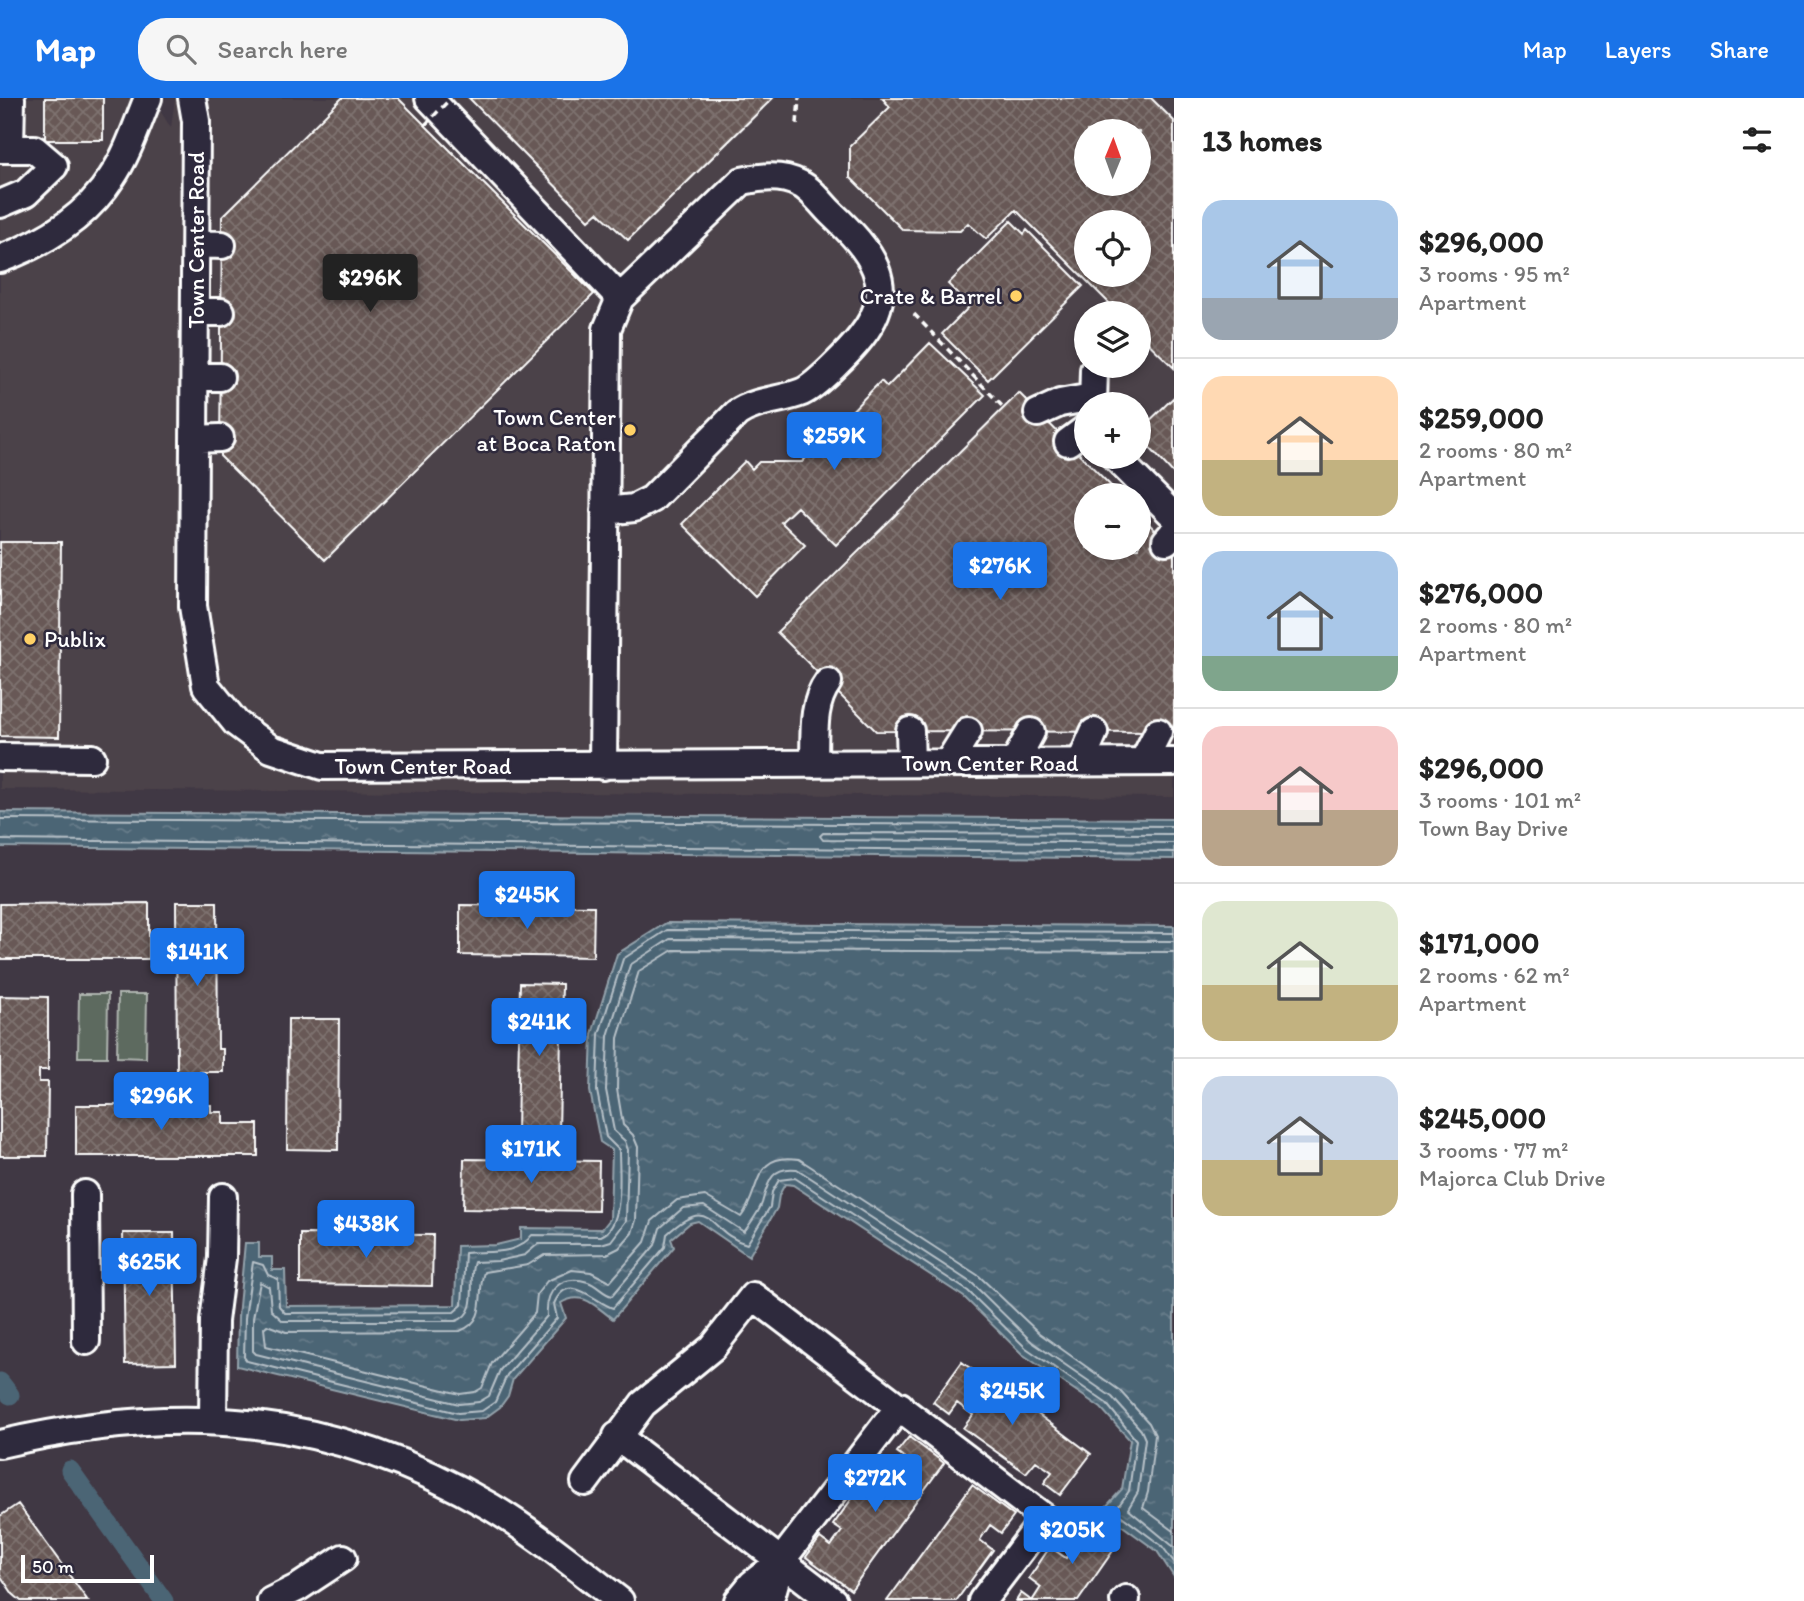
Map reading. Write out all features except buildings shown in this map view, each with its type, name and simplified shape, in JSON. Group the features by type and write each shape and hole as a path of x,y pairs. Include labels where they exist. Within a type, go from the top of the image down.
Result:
{"street":[{"path":"0,259 52,236 97,198 114,176 148,98"},
{"name":"Town Center Road","path":"192,98 209,245 207,439 193,606 196,639 206,686 236,723 271,749 322,766 1174,762"},
{"path":"0,204 26,193 54,166 34,149 5,149 7,99"},
{"path":"431,108 460,145 582,271 620,298"},
{"path":"603,766 605,511 607,329 620,298 742,181 758,177 776,177 801,184 870,253 880,286 874,314 862,336 806,390 776,401 750,404 737,413 652,499 634,508 605,511"},
{"path":"1038,413 1060,403 1074,402"},
{"path":"1116,469 1131,483"},
{"path":"1151,504 1171,530"},
{"path":"814,764 816,707 820,693 828,682"},
{"path":"910,731 911,763"},
{"path":"948,763 968,732"},
{"path":"1014,763 1031,732"},
{"path":"1081,762 1094,732"},
{"path":"1143,762 1158,732"},
{"path":"0,757 92,758"},
{"path":"85,1194 86,1341"},
{"path":"213,1420 214,1321 222,1258 223,1197"},
{"path":"585,1482 617,1436 662,1386 713,1347 753,1296 1045,1518 982,1601"},
{"path":"738,1601 752,1584 781,1561 900,1406"},
{"path":"0,1444 64,1429 114,1422 213,1420 270,1426 320,1437 403,1463 493,1508 620,1601"},
{"path":"617,1436 833,1601"},
{"path":"271,1601 305,1594 343,1558"},
{"path":"765,1601 772,1593 781,1561"}],"path":[{"path":"797,124 799,98"},
{"path":"914,314 1004,408"}],"shaded area":[{"name":"Town Center at Boca Raton","path":"0,98 152,98 171,128 175,98 1174,98 1174,797 0,789"}],"green space":[{"path":"79,994 108,994 107,1057 78,1057"},
{"path":"118,994 147,994 146,1058 117,1057"}],"water":[{"path":"0,812 1174,819 1174,859 0,847"},
{"path":"666,923 1174,926 1174,1577 1157,1551 1102,1511 1122,1489 1130,1440 1101,1408 1022,1354 964,1297 793,1185 785,1184 779,1195 777,1208 749,1256 698,1221 690,1223 671,1239 674,1247 613,1319 582,1299 569,1299 561,1303 566,1318 513,1379 508,1396 500,1407 485,1418 459,1420 237,1366 238,1317 245,1243 259,1243 259,1257 272,1257 272,1270 285,1270 286,1306 455,1305 457,1246 496,1245 521,1239 521,1228 602,1229 610,1219 612,1150 600,1142 590,1091 592,1034 617,954"}],"waterway":[{"path":"0,1382 10,1395"},
{"path":"70,1470 164,1601"}],"place":[{"name":"Crate & Barrel","path":"1016,296"},
{"name":"Town Center at Boca Raton","path":"630,430"},
{"name":"Publix","path":"30,639"}]}
